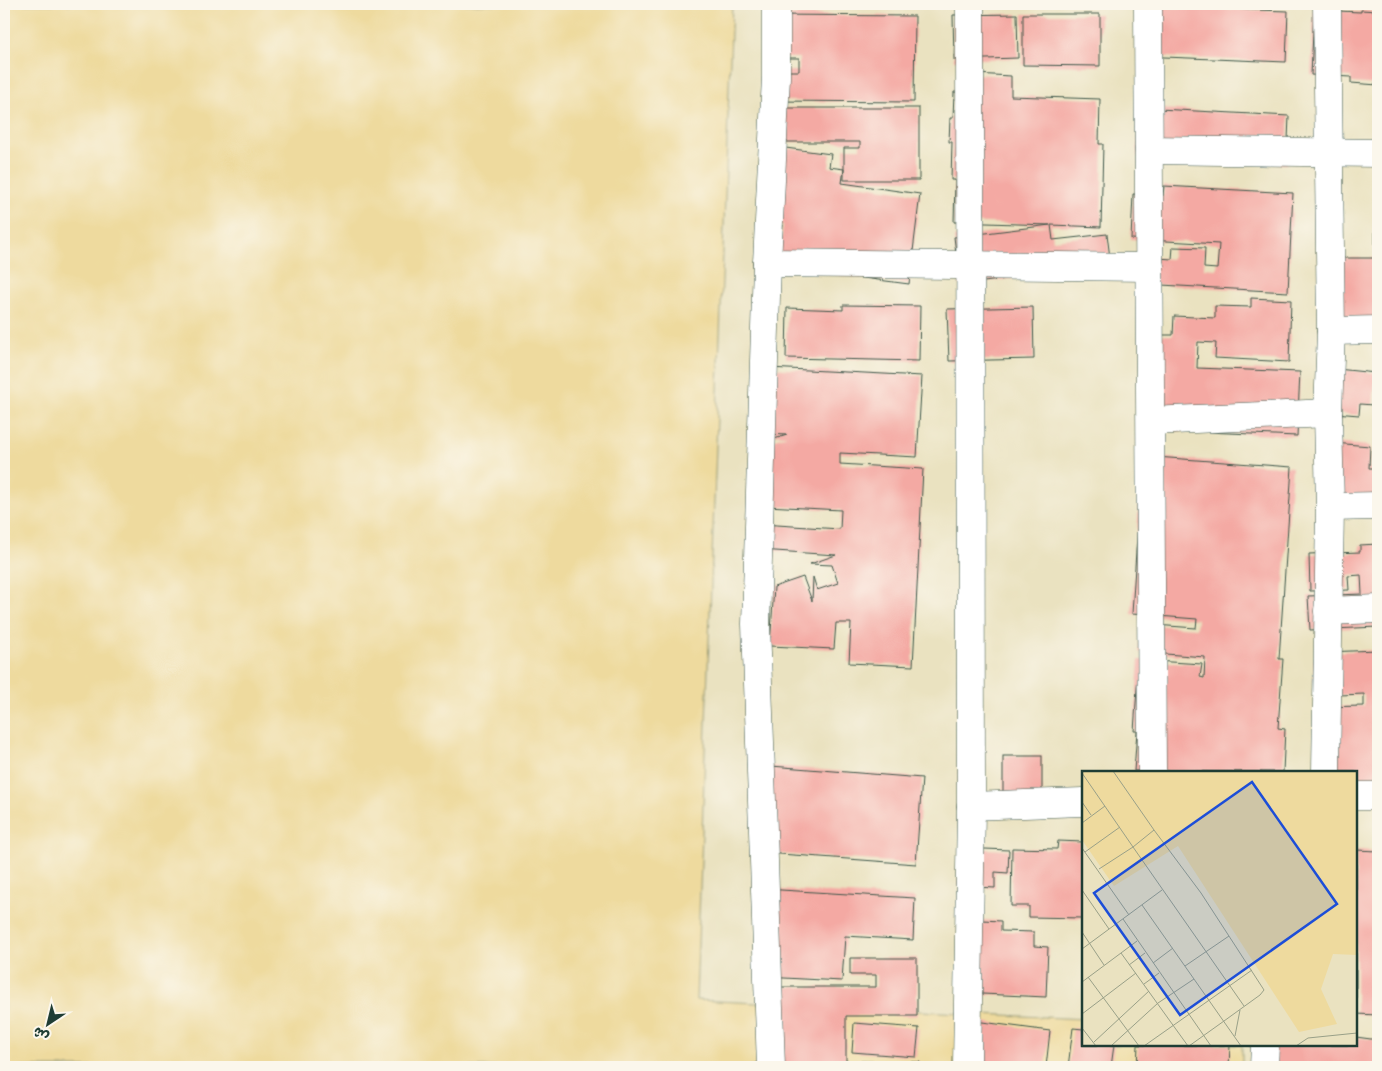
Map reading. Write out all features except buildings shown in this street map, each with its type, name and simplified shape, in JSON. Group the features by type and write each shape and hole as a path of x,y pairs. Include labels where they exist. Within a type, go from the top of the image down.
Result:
{"street":[{"path":"771,1067 756,624 767,263 776,77 776,4"},
{"path":"967,1067 971,806 970,4"},
{"path":"1148,4 1152,771"},
{"path":"1326,771 1330,507 1328,413 1331,331 1327,4"},
{"path":"1149,150 1378,153"},
{"path":"767,263 1150,267"},
{"path":"1331,331 1378,330"},
{"path":"1151,422 1328,413"},
{"path":"1330,507 1378,506"},
{"path":"1328,611 1378,609"},
{"path":"1357,796 1378,796"},
{"path":"971,806 1082,802"},
{"path":"1264,1046 1264,1067"}],"sand":[{"path":"4,4 732,4 696,1000 1082,1019 1082,1046 1242,1046 1242,1067 4,1067"}]}
